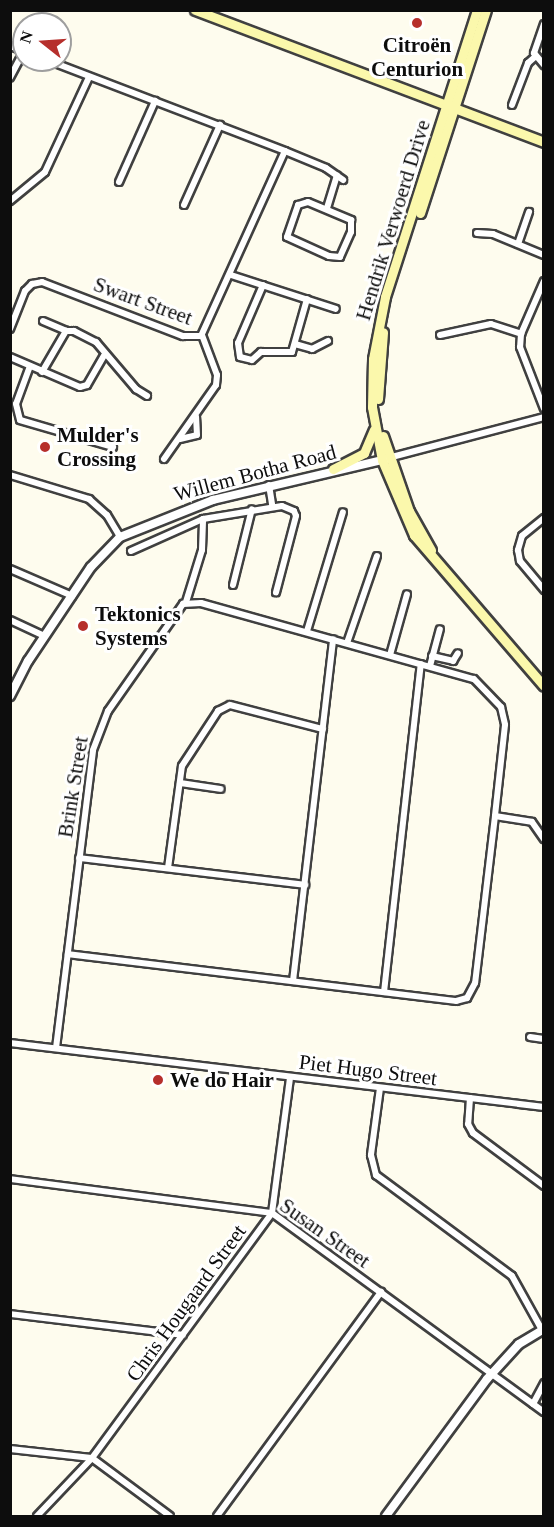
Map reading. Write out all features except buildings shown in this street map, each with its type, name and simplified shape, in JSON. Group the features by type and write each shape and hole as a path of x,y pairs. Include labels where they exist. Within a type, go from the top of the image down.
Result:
{"main road":[{"path":"195,10 543,142"},
{"name":"Hendrik Verwoerd Drive","path":"385,459 378,407 384,330 401,266 451,108 477,10"},
{"name":"Hendrik Verwoerd Drive","path":"486,10 377,330 371,385 375,423 385,459 414,535 543,686"},
{"path":"333,469 368,449 375,423"}],"street":[{"path":"543,24 535,48 535,57 543,65"},
{"path":"512,105 528,63 535,57"},
{"path":"72,70 220,124 285,151 340,178 327,208"},
{"path":"10,201 45,172 89,77"},
{"path":"119,182 155,101"},
{"path":"184,205 220,124"},
{"name":"Swart Street","path":"10,329 28,288 42,282 183,336 202,335 285,151"},
{"path":"300,203 327,208 348,218 352,226 343,254 337,257 294,243 287,235 300,203"},
{"path":"518,244 530,212"},
{"path":"477,233 518,244 543,255"},
{"path":"231,275 336,309"},
{"path":"543,281 521,334 523,361 543,409"},
{"path":"264,285 238,343 237,355 252,360 261,352 287,354 295,344 307,300"},
{"path":"43,321 96,342 104,355 147,396"},
{"path":"440,335 491,324 521,334"},
{"path":"42,372 66,331"},
{"path":"164,459 196,417 217,380 202,335"},
{"path":"295,344 312,349 328,341"},
{"path":"10,357 42,372 84,387 104,355"},
{"path":"30,366 16,404 20,420 113,447"},
{"path":"180,439 196,435 196,417"},
{"path":"385,459 543,417"},
{"name":"Willem Botha Road","path":"11,692 72,596 103,552 120,537 187,508 333,469 385,459"},
{"path":"10,476 89,499 107,515 120,537"},
{"path":"269,485 273,505"},
{"path":"131,551 203,519 273,505 289,508 296,516 276,592"},
{"path":"233,585 252,509"},
{"path":"307,631 343,512"},
{"path":"543,518 522,536 518,550 520,561 543,590"},
{"name":"Brink Street","path":"56,1048 90,760 100,728 186,602 202,550 203,519"},
{"path":"347,643 376,556"},
{"path":"10,569 72,596"},
{"path":"390,655 407,594"},
{"path":"68,954 456,1001 471,994 475,983 505,719 485,686 474,679 307,631 201,603 186,602"},
{"path":"10,620 45,636"},
{"path":"430,666 440,628"},
{"path":"293,981 333,639"},
{"path":"432,656 453,662 458,653"},
{"path":"384,992 422,664"},
{"path":"168,868 186,755 226,705 323,729"},
{"path":"180,783 221,789"},
{"path":"495,816 532,822 543,839"},
{"path":"79,858 305,885"},
{"path":"530,1037 543,1039"},
{"name":"Piet Hugo Street","path":"10,1043 543,1107"},
{"name":"Chris Hougaard Street","path":"37,1516 92,1458 272,1213 290,1077"},
{"path":"380,1088 371,1155 376,1176 512,1276 543,1329 519,1344 492,1374 386,1516"},
{"path":"470,1098 468,1124 473,1133 543,1186"},
{"name":"Susan Street","path":"10,1179 272,1213 543,1412"},
{"path":"217,1516 381,1292"},
{"path":"10,1314 183,1335"},
{"path":"533,1404 543,1383"},
{"path":"10,1449 92,1458 170,1516"}],"place":[{"name":"Citroën Centurion","path":"417,23"},
{"name":"Mulder's Crossing","path":"45,447"},
{"name":"Tektonics Systems","path":"83,626"},
{"name":"We do Hair","path":"158,1080"}]}
